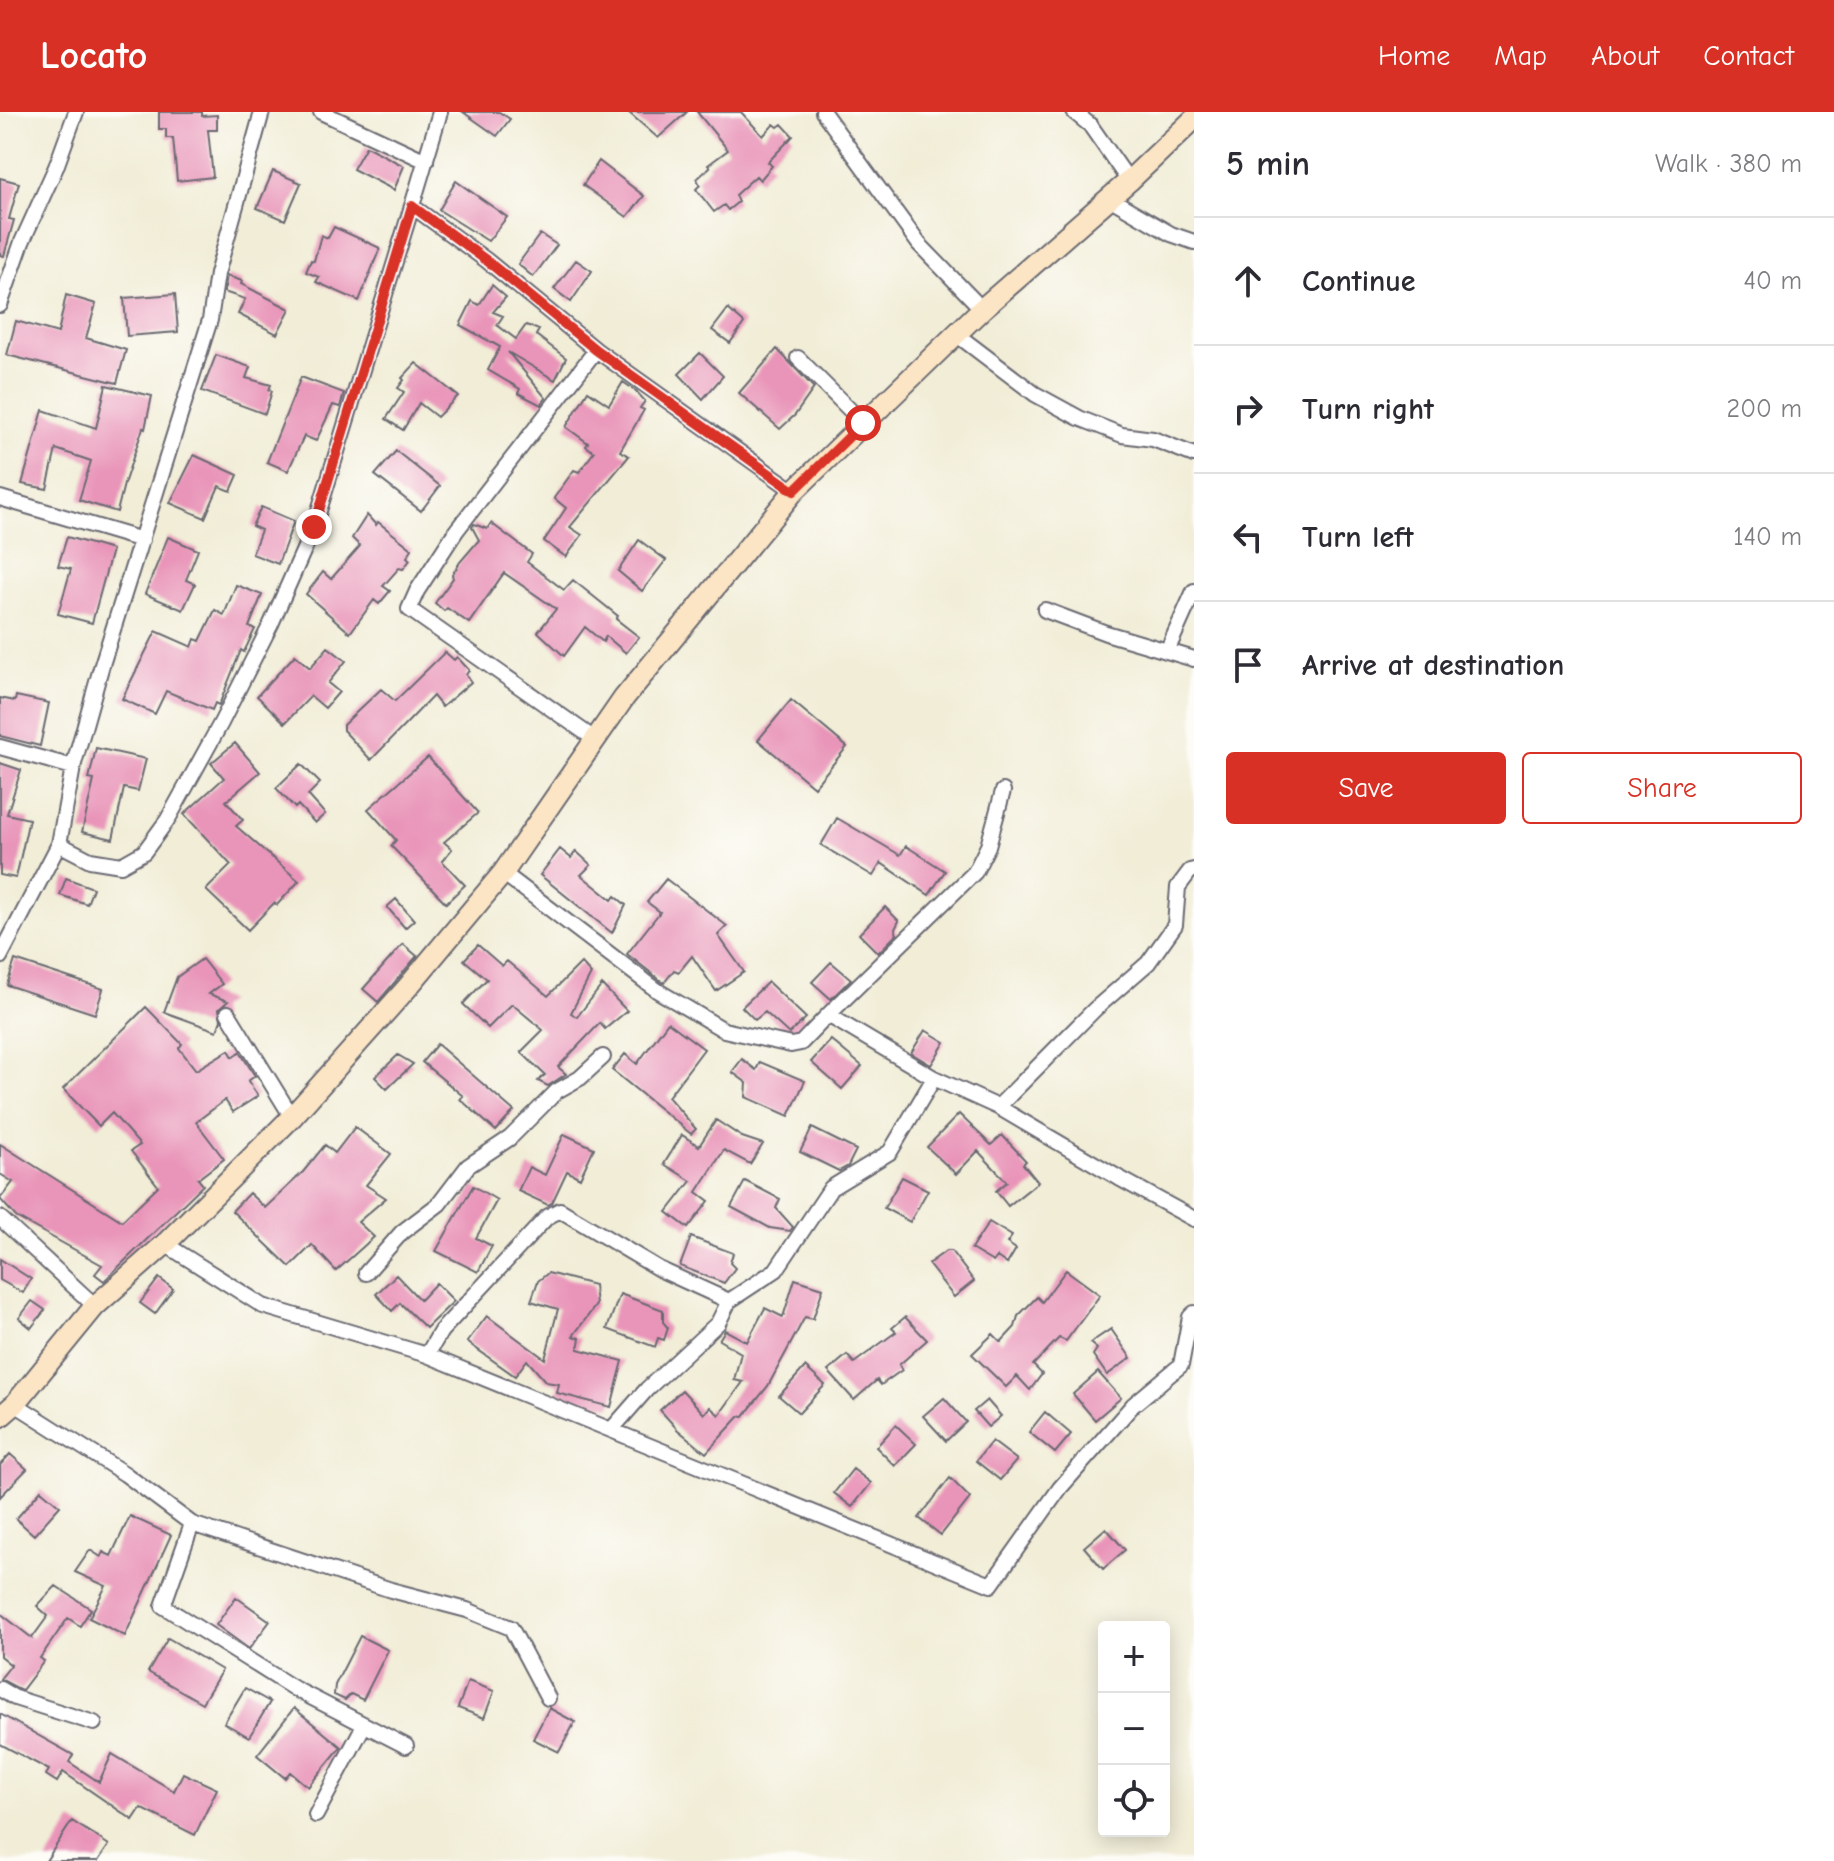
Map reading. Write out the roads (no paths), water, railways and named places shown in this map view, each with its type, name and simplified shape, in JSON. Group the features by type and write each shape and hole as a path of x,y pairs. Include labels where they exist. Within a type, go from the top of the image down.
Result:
{"street":[{"path":"0,305 22,242 56,167 76,112"},
{"path":"0,952 59,844 73,767 210,320 217,274 262,112"},
{"path":"321,112 426,161"},
{"path":"59,844 90,860 121,865 144,852 168,819 271,624 314,527 440,112"},
{"path":"823,112 919,244 982,309"},
{"path":"1074,112 1090,125 1129,181"},
{"path":"548,1698 511,1628 467,1610 391,1590 192,1524 125,1474 7,1411 95,1306 165,1244 292,1117 407,988 503,873 593,738 794,491 982,309 1129,181 1194,119"},
{"path":"1109,198 1171,234 1194,242"},
{"path":"412,206 486,260 596,350 794,491"},
{"path":"956,334 1035,394 1079,418 1122,435 1153,439 1194,455"},
{"path":"593,738 409,609 417,591 456,531 596,350"},
{"path":"798,358 863,423"},
{"path":"0,498 142,540"},
{"path":"1168,649 1194,591"},
{"path":"1045,610 1106,633 1194,659"},
{"path":"0,747 73,767"},
{"path":"503,873 658,991 724,1030 791,1045 801,1043 975,872 988,846 1003,791"},
{"path":"998,1107 1095,1009 1148,963 1175,925 1178,887 1194,870"},
{"path":"228,1013 292,1117"},
{"path":"828,1015 934,1078 998,1107 1194,1219"},
{"path":"366,1273 402,1232 439,1204 468,1166 510,1138 557,1091 580,1078 603,1057"},
{"path":"612,1429 647,1389 718,1323 729,1301 776,1270 831,1188 890,1152 934,1078"},
{"path":"427,1355 441,1331 547,1217 560,1210 659,1269 729,1301"},
{"path":"0,1218 95,1306"},
{"path":"165,1244 263,1306 427,1355 991,1585 1060,1488 1133,1405 1181,1365 1190,1317 1194,1313"},
{"path":"192,1524 163,1606 295,1689 406,1746"},
{"path":"0,1689 15,1698 94,1723"},
{"path":"316,1815 364,1725"}]}
